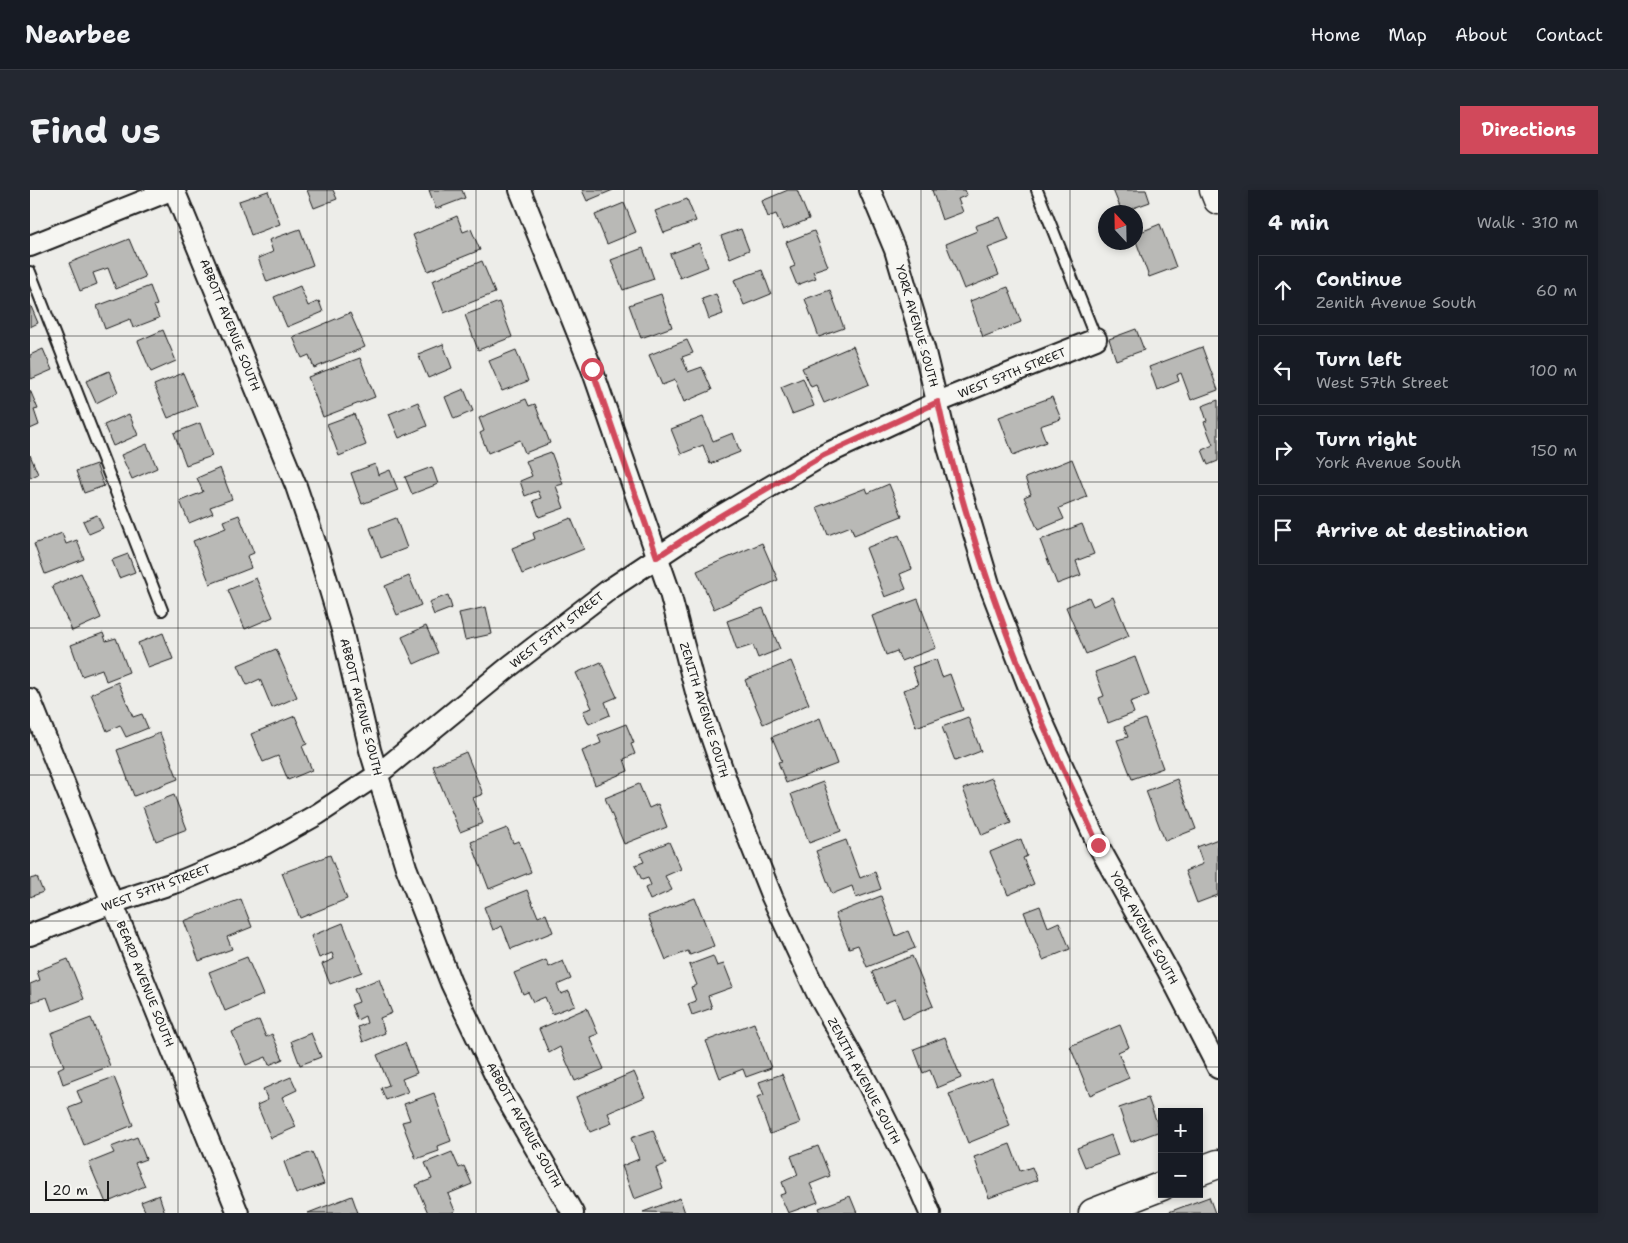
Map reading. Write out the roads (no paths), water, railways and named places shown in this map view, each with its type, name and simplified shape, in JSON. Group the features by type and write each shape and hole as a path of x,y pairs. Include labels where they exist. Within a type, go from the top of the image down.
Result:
{"street":[{"path":"30,246 173,190"},
{"name":"ABBOTT AVENUE SOUTH","path":"173,190 296,486 342,630 370,750 406,867 451,982 504,1094 573,1213"},
{"name":"ZENITH AVENUE SOUTH","path":"520,190 592,369 670,593 697,696 732,797 772,896 817,993 869,1086 914,1176 930,1213"},
{"name":"YORK AVENUE SOUTH","path":"870,190 895,250 924,348 948,447 989,584 1040,716 1098,845 1168,971 1218,1068"},
{"path":"1214,190 1218,200"},
{"name":"WEST 57TH STREET","path":"30,935 112,902 183,880 252,851 318,814 377,774 510,666 610,589 715,519 824,455 938,402 1096,339"},
{"name":"BEARD AVENUE SOUTH","path":"30,700 238,1213"},
{"path":"1203,1170 1218,1164"},
{"path":"1100,1212 1158,1188"}],"lane":[{"path":"1037,190 1096,339"},
{"path":"30,272 162,610"}]}
